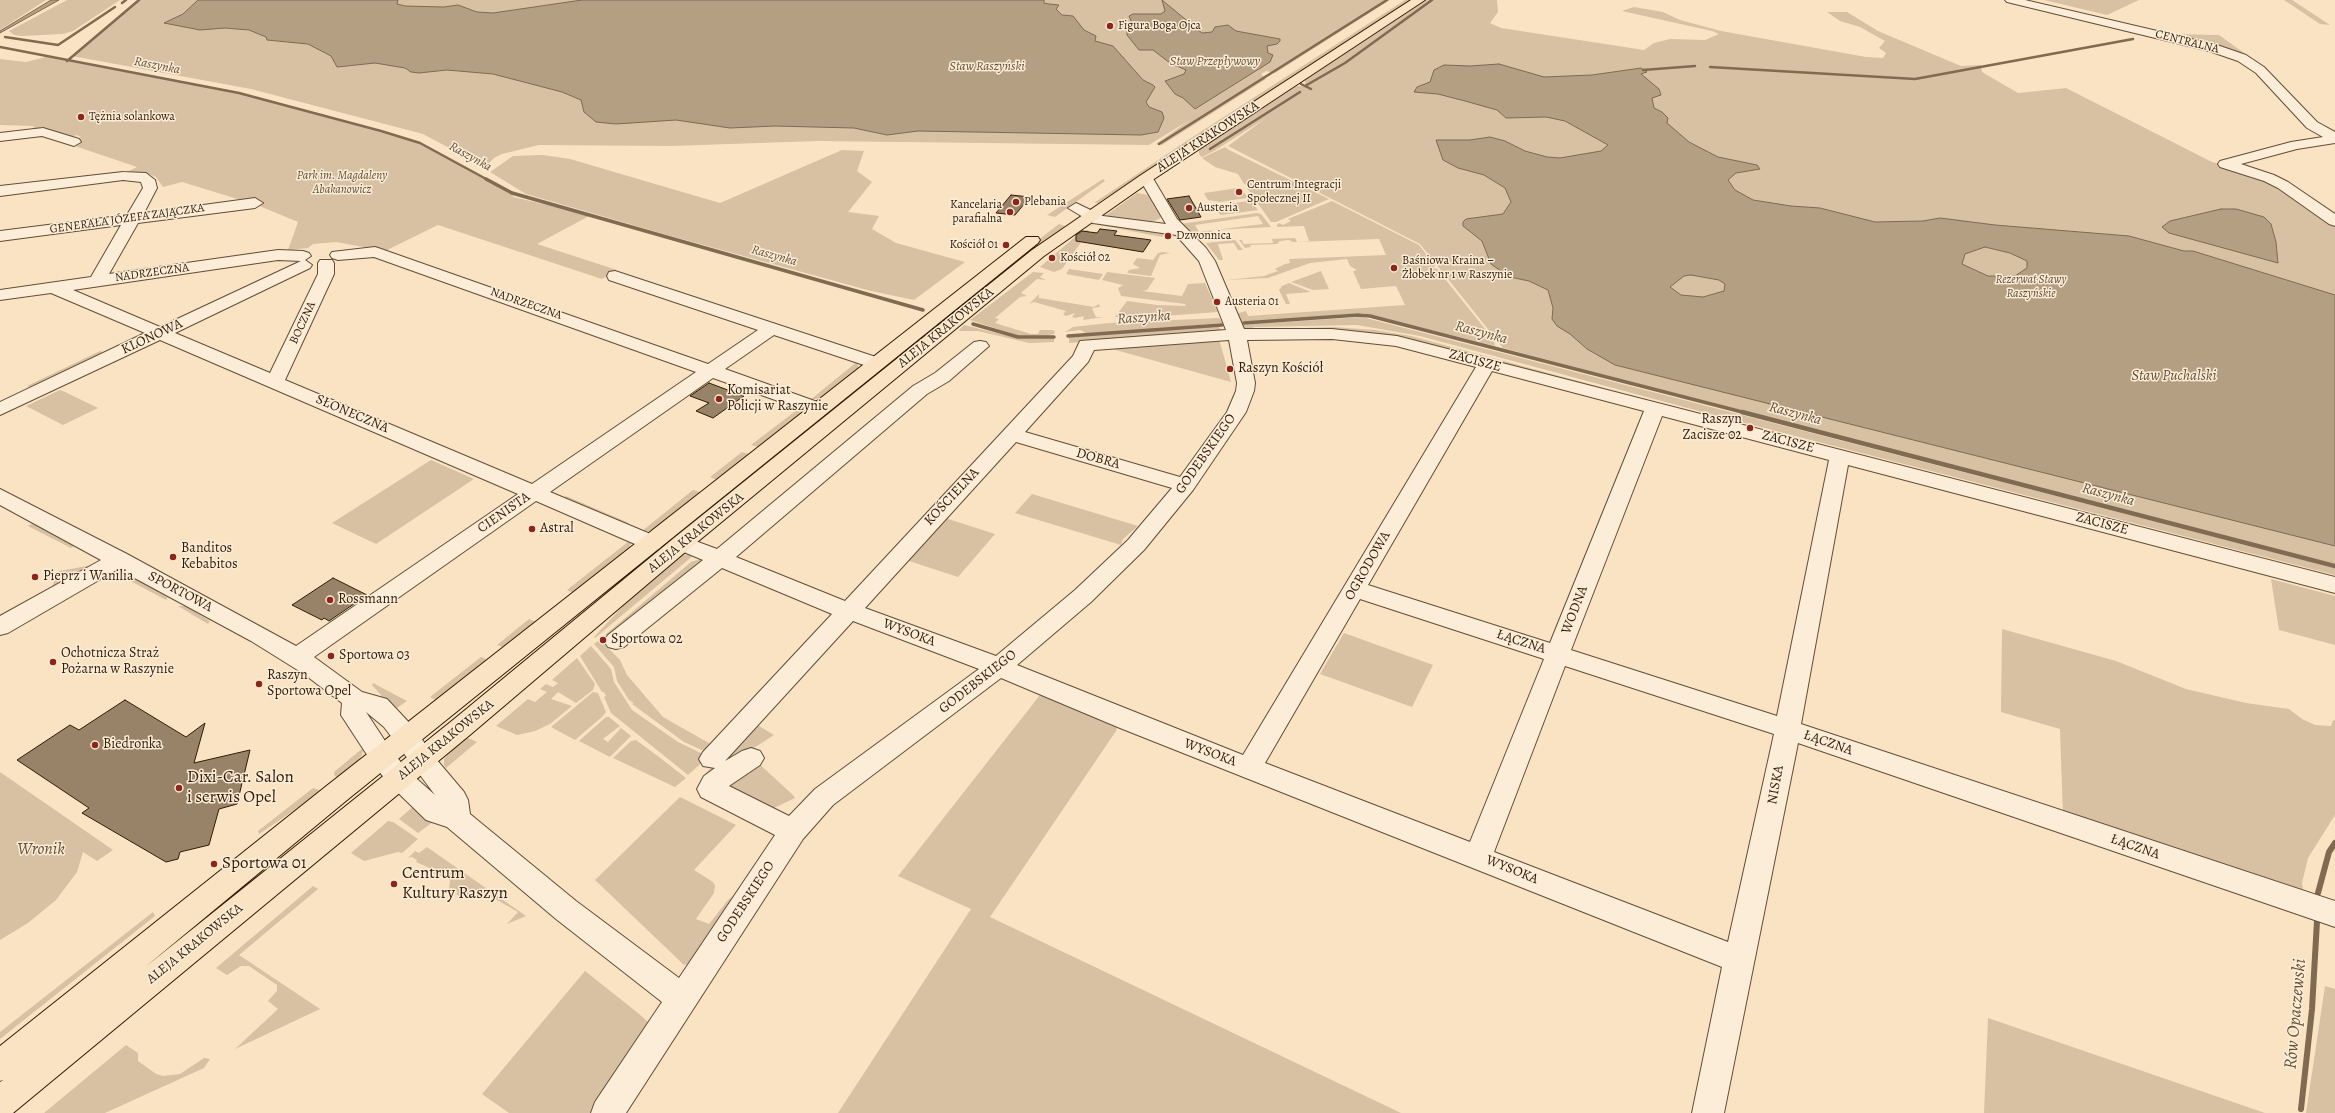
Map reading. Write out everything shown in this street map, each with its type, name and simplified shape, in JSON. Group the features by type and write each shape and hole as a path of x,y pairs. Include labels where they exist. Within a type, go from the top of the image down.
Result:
{"main road":[{"path":"1270,82 1397,0"},
{"name":"ALEJA KRAKOWSKA","path":"0,1103 391,767 407,737 1009,257 1084,208 1146,178 1419,0"},
{"name":"ALEJA KRAKOWSKA","path":"1120,179 1161,152"},
{"name":"ALEJA KRAKOWSKA","path":"0,1066 391,767 422,760 682,543 1029,260 1084,208"}],"street":[{"name":"CENTRALNA","path":"2011,0 2213,48 2242,58 2260,70 2312,125 2335,138"},
{"path":"0,137 43,132 74,142"},
{"name":"CENTRALNA","path":"2335,138 2296,145 2225,164 2269,178 2283,185 2335,221"},
{"path":"0,192 120,176 141,176 148,180 150,188 97,281"},
{"name":"GODEBSKIEGO","path":"607,1113 793,831 824,797 999,667 1083,596 1136,545 1186,485 1236,412 1245,391 1244,368 1237,335 1207,261 1200,251 1174,224 1146,178"},
{"name":"GENERAŁA JÓZEFA ZAJĄCZKA","path":"0,236 255,203"},
{"path":"1084,208 1102,220 1143,226 1174,224"},
{"name":"NADRZECZNA","path":"0,295 278,255 303,261 326,249 335,250 332,259 374,252 819,409"},
{"name":"BOCZNA","path":"275,382 332,259"},
{"name":"KLONOWA","path":"0,409 159,333 303,261"},
{"path":"615,276 876,363"},
{"name":"SŁONECZNA","path":"52,287 535,491 652,543"},
{"path":"711,370 772,328"},
{"name":"ZACISZE","path":"1237,335 1327,334 1369,336 1407,343 2335,585"},
{"name":"KOŚCIELNA","path":"712,759 1082,358 1086,345 1237,335"},
{"path":"616,641 720,558 920,390 942,377 980,346"},
{"name":"OGRODOWA","path":"1249,768 1487,364"},
{"name":"CIENISTA","path":"297,657 711,370"},
{"name":"WODNA","path":"1478,856 1655,408"},
{"name":"DOBRA","path":"1011,434 1186,485"},
{"name":"NISKA","path":"1708,1113 1739,960 1770,820 1840,456"},
{"name":"SPORTOWA","path":"0,496 119,559 297,657 354,699 378,706 393,720 407,737 422,760 455,800 457,819"},
{"name":"WYSOKA","path":"682,543 848,610 999,667 1249,768 1478,856 1739,960"},
{"path":"0,627 119,559"},
{"name":"ŁĄCZNA","path":"1355,589 1787,729 2335,914"},
{"path":"354,699 354,716 391,767 436,812 457,819 566,910 682,1000"},
{"path":"752,758 713,783 710,789 793,831"}],"green space":[{"path":"0,0 46,0 0,30"},
{"path":"67,0 120,0 73,31 63,34 22,36 14,35 9,31"},
{"path":"138,0 1390,0 1275,73 1266,71 1261,74 1266,79 1162,145 1156,144 1191,119 1149,145 818,141 671,146 539,145 502,154 494,158 485,167 423,134 251,89 72,56"},
{"path":"1405,0 1411,0 1098,203 1094,203 1188,140"},
{"name":"Rezerwat Stawy Raszyńskie","path":"1427,0 1497,0 1498,12 1490,23 1501,28 1644,50 1654,43 1670,39 1705,40 1719,34 1712,31 1622,11 1634,7 1663,12 1680,20 1721,31 1866,57 1883,58 1886,53 1879,48 1885,41 1860,27 1840,21 1827,12 1847,12 1878,31 1961,66 1981,65 1982,72 2018,93 2066,88 2212,162 2262,175 2335,225 2335,564 1995,478 1503,348 1420,244 1228,146 1266,118 1214,151 1202,157 1199,154 1199,150 1205,145 1297,86 1304,86 1308,89 1309,88 1305,84 1305,80"},
{"path":"2044,0 2139,0 2107,15"},
{"path":"2284,0 2292,0 2330,25 2320,24"},
{"path":"2171,34 2219,35 2244,53 2239,53"},
{"name":"Park im. Magdaleny Abakanowicz","path":"46,57 237,93 420,143 512,193 513,197 591,215 537,244 617,270 602,279 438,225 385,251 336,242 313,244 308,248 288,250 298,222 257,205 182,182 163,187 156,177 147,173 129,171 137,167 69,144 81,137 77,135 70,137 36,131 33,126 0,125 0,59 26,62"},
{"path":"1225,147 1329,199 1276,222 1271,222 1257,202 1259,200 1253,196 1247,188 1248,185 1244,184 1238,174 1215,167 1202,158"},
{"path":"842,150 864,151 857,171 872,182 848,212 879,216 872,229 896,243 965,262 914,300 871,291 526,194 490,172 513,156 543,155 570,159 720,203"},
{"path":"1103,179 1105,181 1055,217 1047,215"},
{"path":"1238,188 1242,189 1247,197 1246,198 1220,202 1208,200 1204,193"},
{"path":"1137,193 1148,195 1161,217 1159,219 1149,223 1105,216"},
{"path":"1248,201 1252,202 1258,210 1221,215 1214,209 1222,205"},
{"path":"1332,201 1419,245 1430,259 1425,261 1432,262 1435,266 1433,268 1437,269 1494,340 1495,346 1363,313 1238,323 1235,314 1246,311 1248,316 1405,305 1396,286 1361,289 1353,271 1357,270 1350,266 1347,259 1310,263 1268,278 1226,280 1264,276 1278,271 1275,269 1290,263 1289,259 1386,255 1379,239 1300,242 1309,241 1304,226 1277,227 1277,225 1279,223 1283,225 1291,221 1288,219"},
{"path":"1257,213 1261,214 1271,227 1216,230 1263,224 1258,216 1195,225 1199,232 1213,230 1206,237 1201,238 1197,235 1192,235 1180,224"},
{"path":"1096,223 1165,233 1162,237 1094,224 1089,228 1093,224"},
{"path":"1059,224 1065,226 617,586 614,583 1003,267"},
{"path":"1082,231 1089,231 1062,269 1054,272 1040,267"},
{"path":"1295,238 1297,242 1289,240 1280,241 1277,244 1250,245 1251,247 1245,248 1239,240 1242,240 1243,244 1273,243 1272,239"},
{"path":"1235,240 1243,250 1238,250 1234,243 1218,244 1223,260 1219,260 1206,243"},
{"path":"1158,253 1170,253 1160,255 1151,276 1127,273 1129,270 1140,268 1133,264 1137,258 1153,260"},
{"path":"1069,269 1103,274 1099,280 1066,274"},
{"path":"1321,271 1329,289 1313,290 1291,282"},
{"path":"1033,272 1044,273 1040,277 1046,280 1037,279 1021,293 1027,296 1020,297 995,318 999,319 995,323 1031,334 1038,334 1040,330 1052,330 1055,331 1054,334 1039,337 1019,336 970,320"},
{"path":"1107,272 1155,278 1147,290 1142,291 1182,296 1188,284 1205,283 1218,312 1137,318 1115,317 1127,301 1157,305 1186,306 1185,304 1121,296 1118,288 1123,285 1102,280"},
{"path":"1289,283 1311,292 1286,294 1290,304 1286,304 1279,290 1282,286"},
{"path":"1039,294 1039,298 1094,307 1099,304 1100,307 1092,308 1093,311 1096,317 1104,317 1083,320 1084,316 1075,318 1072,317 1075,313 1066,316 1063,314 1066,311 1034,302 1029,304"},
{"path":"1362,317 2335,568 2335,575 1710,414 1420,336 1357,325 1253,327 1254,330 1244,331 1238,325"},
{"path":"1219,318 1223,323 1088,334 1080,330 1065,332 1073,327 1109,323"},
{"path":"964,325 1020,339 1054,338 1054,342 1029,343 978,331 960,331 959,330"},
{"path":"1218,326 1222,331 1069,343 1069,337"},
{"path":"1333,327 1375,330 1411,336 1708,416 1381,335 1276,329"},
{"path":"1219,339 1231,382 1105,347"},
{"path":"100,351 103,352 30,387 27,386"},
{"path":"858,361 858,368 820,398 810,400"},
{"path":"60,390 98,408 63,425 26,406"},
{"path":"802,406 805,412 759,447 751,445"},
{"path":"742,452 749,454 717,480 710,477"},
{"path":"431,460 474,479 376,544 332,523"},
{"path":"693,490 700,492 653,531 642,531"},
{"path":"1032,494 1138,526 1123,539 1121,545 1015,513"},
{"path":"566,496 629,523 626,525 563,499"},
{"path":"942,517 995,534 958,577 903,559"},
{"path":"33,523 75,545 71,548 28,526"},
{"path":"629,541 631,543 628,550 573,593 567,590"},
{"path":"695,554 595,638 594,637 625,604 680,555"},
{"path":"700,559 705,561 604,644 620,660 627,675 663,717 714,746 708,753 684,742 632,704 634,703 629,700 617,681 614,667 594,644 598,641 603,643 609,637 605,635 691,562"},
{"path":"93,565 50,591 59,571"},
{"path":"110,570 120,570 168,597 166,600"},
{"path":"2271,579 2335,596 2335,645 2279,630"},
{"path":"178,606 186,606 210,621 208,624"},
{"path":"529,619 536,622 505,648 497,645"},
{"path":"2002,629 2116,661 2186,689 2246,703 2289,709 2302,719 2315,725 2331,726 2333,720 2335,721 2335,815 2308,858 2302,883 2304,897 2063,815 2060,729 2001,712"},
{"path":"1344,633 1433,665 1412,707 1320,674"},
{"path":"591,646 611,669 614,682 632,710 678,742 705,755 707,758 688,775 611,713 604,697 606,696 604,692 602,692 580,656"},
{"path":"481,657 486,659 484,664 437,701 430,697"},
{"path":"577,658 595,684 593,690 576,703 558,692 551,699 572,706 550,724 535,731 517,735 496,726 528,699 535,702 547,692 540,689 546,684 553,687 558,683 552,680"},
{"path":"373,683 407,701 394,710 372,685"},
{"path":"593,692 598,693 606,712 575,740 551,727"},
{"path":"1040,695 1118,725 1116,731 990,917 1401,1113 838,1113 971,909 898,876"},
{"path":"606,717 609,717 620,726 603,739 608,742 621,728 631,736 610,757 579,741"},
{"path":"754,723 774,735 710,776 705,774"},
{"path":"466,737 477,742 446,768 444,765 444,759"},
{"path":"636,740 686,778 675,787 613,758 631,741"},
{"path":"364,747 362,755 355,765 339,779 334,775 334,772"},
{"path":"756,761 795,798 774,808 726,784"},
{"name":"Wronik","path":"0,772 113,850 97,861 83,852 77,872 56,900 28,923 0,940"},
{"path":"313,788 323,791 259,834 258,831"},
{"path":"680,797 736,825 694,870 713,882 715,886 714,893 696,919 709,924 728,900 733,896 737,897 690,963 684,965 595,880"},
{"path":"416,804 433,822 418,833 399,819"},
{"path":"388,821 393,822 418,839 402,853 398,852 364,861 351,853"},
{"path":"427,847 526,916 507,924 518,912 478,889 466,897 461,897 456,894 458,892 451,888 449,890 450,880 431,872 432,869 416,862 417,860 412,857 408,858 415,851 419,853"},
{"path":"313,886 318,889 239,955 320,1009 235,1049 278,1009 268,1001 277,991 277,985 249,966 241,966 227,975 216,968"},
{"path":"153,912 155,916 0,1039 0,1032"},
{"path":"585,971 638,1013 648,1022 649,1028 592,1113 509,1113 482,1094"},
{"path":"2325,986 2335,989 2335,1113 2306,1113"},
{"path":"1988,1018 2265,1113 1984,1113"},
{"path":"126,1045 138,1053 138,1061 156,1074 163,1076 180,1074 204,1058 210,1059 204,1068 105,1113 44,1113"}],"water":[{"path":"51,0 59,0 0,33 0,31"},
{"name":"Staw Raszyński","path":"198,0 398,0 397,4 405,6 444,7 458,5 477,12 493,13 582,0 1044,0 1044,3 1059,5 1056,9 1062,15 1073,16 1084,30 1096,36 1095,41 1113,46 1143,80 1153,85 1155,87 1146,102 1149,107 1162,112 1164,118 1158,132 1141,135 918,131 887,135 854,128 775,126 730,128 676,120 616,124 596,122 584,112 581,100 562,92 493,74 447,70 419,73 411,72 405,68 375,63 337,67 331,56 308,44 267,40 266,37 249,30 225,28 200,30 164,23 183,14"},
{"name":"Staw Przepływowy","path":"1162,0 1202,33 1212,32 1215,27 1228,25 1236,31 1280,39 1280,41 1277,44 1267,46 1268,53 1273,55 1270,62 1195,109 1183,98 1175,94 1165,81 1184,74 1186,70 1170,63 1153,50 1139,50 1127,35 1127,31 1134,28 1129,16 1133,14 1161,14 1165,11"},
{"name":"Staw Puchalski","path":"1499,64 1544,77 1592,75 1641,68 1647,72 1641,74 1659,89 1661,95 1652,98 1654,108 1662,112 1668,118 1667,123 1689,142 1718,157 1757,165 1760,169 1736,173 1728,180 1735,190 1753,200 1791,206 1820,208 1875,222 1923,221 1940,218 1995,225 2129,236 2184,251 2193,251 2335,295 2335,546 1615,365 1587,349 1570,334 1557,326 1552,319 1553,308 1548,290 1529,281 1510,277 1491,264 1482,241 1463,226 1463,222 1466,219 1503,214 1511,202 1505,188 1484,175 1458,168 1443,160 1436,140 1470,140 1490,137 1505,141 1525,151 1547,157 1560,158 1601,151 1608,145 1565,121 1546,117 1506,118 1497,110 1438,94 1414,92 1417,87 1430,82 1434,70 1444,65 1470,66","holes":["1985,247 2010,253 2027,261 2027,268 2015,276 1988,276 1962,264 1965,254","1691,275 1719,280 1725,284 1724,291 1703,297 1681,295 1670,287 1684,276"]},
{"path":"2221,209 2236,209 2264,217 2271,224 2276,242 2278,263 2169,233 2162,227 2170,221"}],"building":[{"name":"Plebania","path":"1011,195 1030,197 1015,215 996,213"},
{"name":"Austeria","path":"1189,196 1201,217 1180,220 1167,199"},
{"path":"1100,229 1117,231 1114,235 1151,240 1143,252 1076,241 1076,235 1082,231 1097,233"},
{"name":"Komisariat Policji w Raszynie","path":"709,383 744,396 713,418 696,411 709,403 690,396"},
{"name":"Rossmann","path":"333,578 367,595 329,621 324,618 322,620 292,605"},
{"path":"125,700 186,737 205,723 194,763 250,750 237,804 219,809 209,845 180,852 178,859 166,862 82,813 89,808 17,760 70,725 79,730"}],"waterway":[{"path":"122,3 126,0"},
{"path":"68,60 139,0"},
{"path":"1159,144 1387,0"},
{"path":"1305,86 1345,63 1432,0"},
{"path":"5,37 58,45 115,7"},
{"path":"1710,67 1915,79 2133,39"},
{"name":"Raszynka","path":"0,47 68,60"},
{"name":"Raszynka","path":"68,60 239,93 381,131 420,143 488,180"},
{"path":"1643,70 1695,66"},
{"path":"1301,84 1305,86"},
{"path":"1305,86 1311,89"},
{"path":"1210,149 1300,92"},
{"name":"Raszynka","path":"486,179 512,193 923,310"},
{"name":"Raszynka","path":"1244,323 1358,315 1370,316 1746,413"},
{"name":"Raszynka","path":"973,324 1018,337 1054,337"},
{"name":"Raszynka","path":"1068,336 1222,325"},
{"name":"Raszynka","path":"1742,412 2335,566"},
{"name":"Rów Opaczewski","path":"2318,893 2329,852 2335,843"},
{"name":"Rów Opaczewski","path":"2301,1109 2312,1009 2317,921"}],"place":[{"name":"Figura Boga Ojca","path":"1110,26"},
{"name":"Tężnia solankowa","path":"81,117"},
{"name":"Centrum Integracji Społecznej II","path":"1239,192"},
{"name":"Plebania","path":"1016,202"},
{"name":"Austeria","path":"1189,208"},
{"name":"Kancelaria parafialna","path":"1010,212"},
{"name":"Dzwonnica","path":"1168,236"},
{"name":"Kościół 01","path":"1006,245"},
{"name":"Kościół 02","path":"1052,258"},
{"name":"Baśniowa Kraina – Żłobek nr 1 w Raszynie","path":"1394,268"},
{"name":"Austeria 01","path":"1217,302"},
{"name":"Raszyn Kościół","path":"1230,369"},
{"name":"Komisariat Policji w Raszynie","path":"719,399"},
{"name":"Raszyn Zacisze 02","path":"1750,428"},
{"name":"Astral","path":"532,529"},
{"name":"Banditos Kebabitos","path":"173,557"},
{"name":"Pieprz i Wanilia","path":"35,577"},
{"name":"Rossmann","path":"330,600"},
{"name":"Sportowa 02","path":"603,640"},
{"name":"Sportowa 03","path":"331,656"},
{"name":"Ochotnicza Straż Pożarna w Raszynie","path":"53,662"},
{"name":"Raszyn Sportowa Opel","path":"259,684"},
{"name":"Biedronka","path":"95,745"},
{"name":"Dixi-Car. Salon i serwis Opel","path":"179,788"},
{"name":"Sportowa 01","path":"214,864"},
{"name":"Centrum Kultury Raszyn","path":"394,884"}]}
